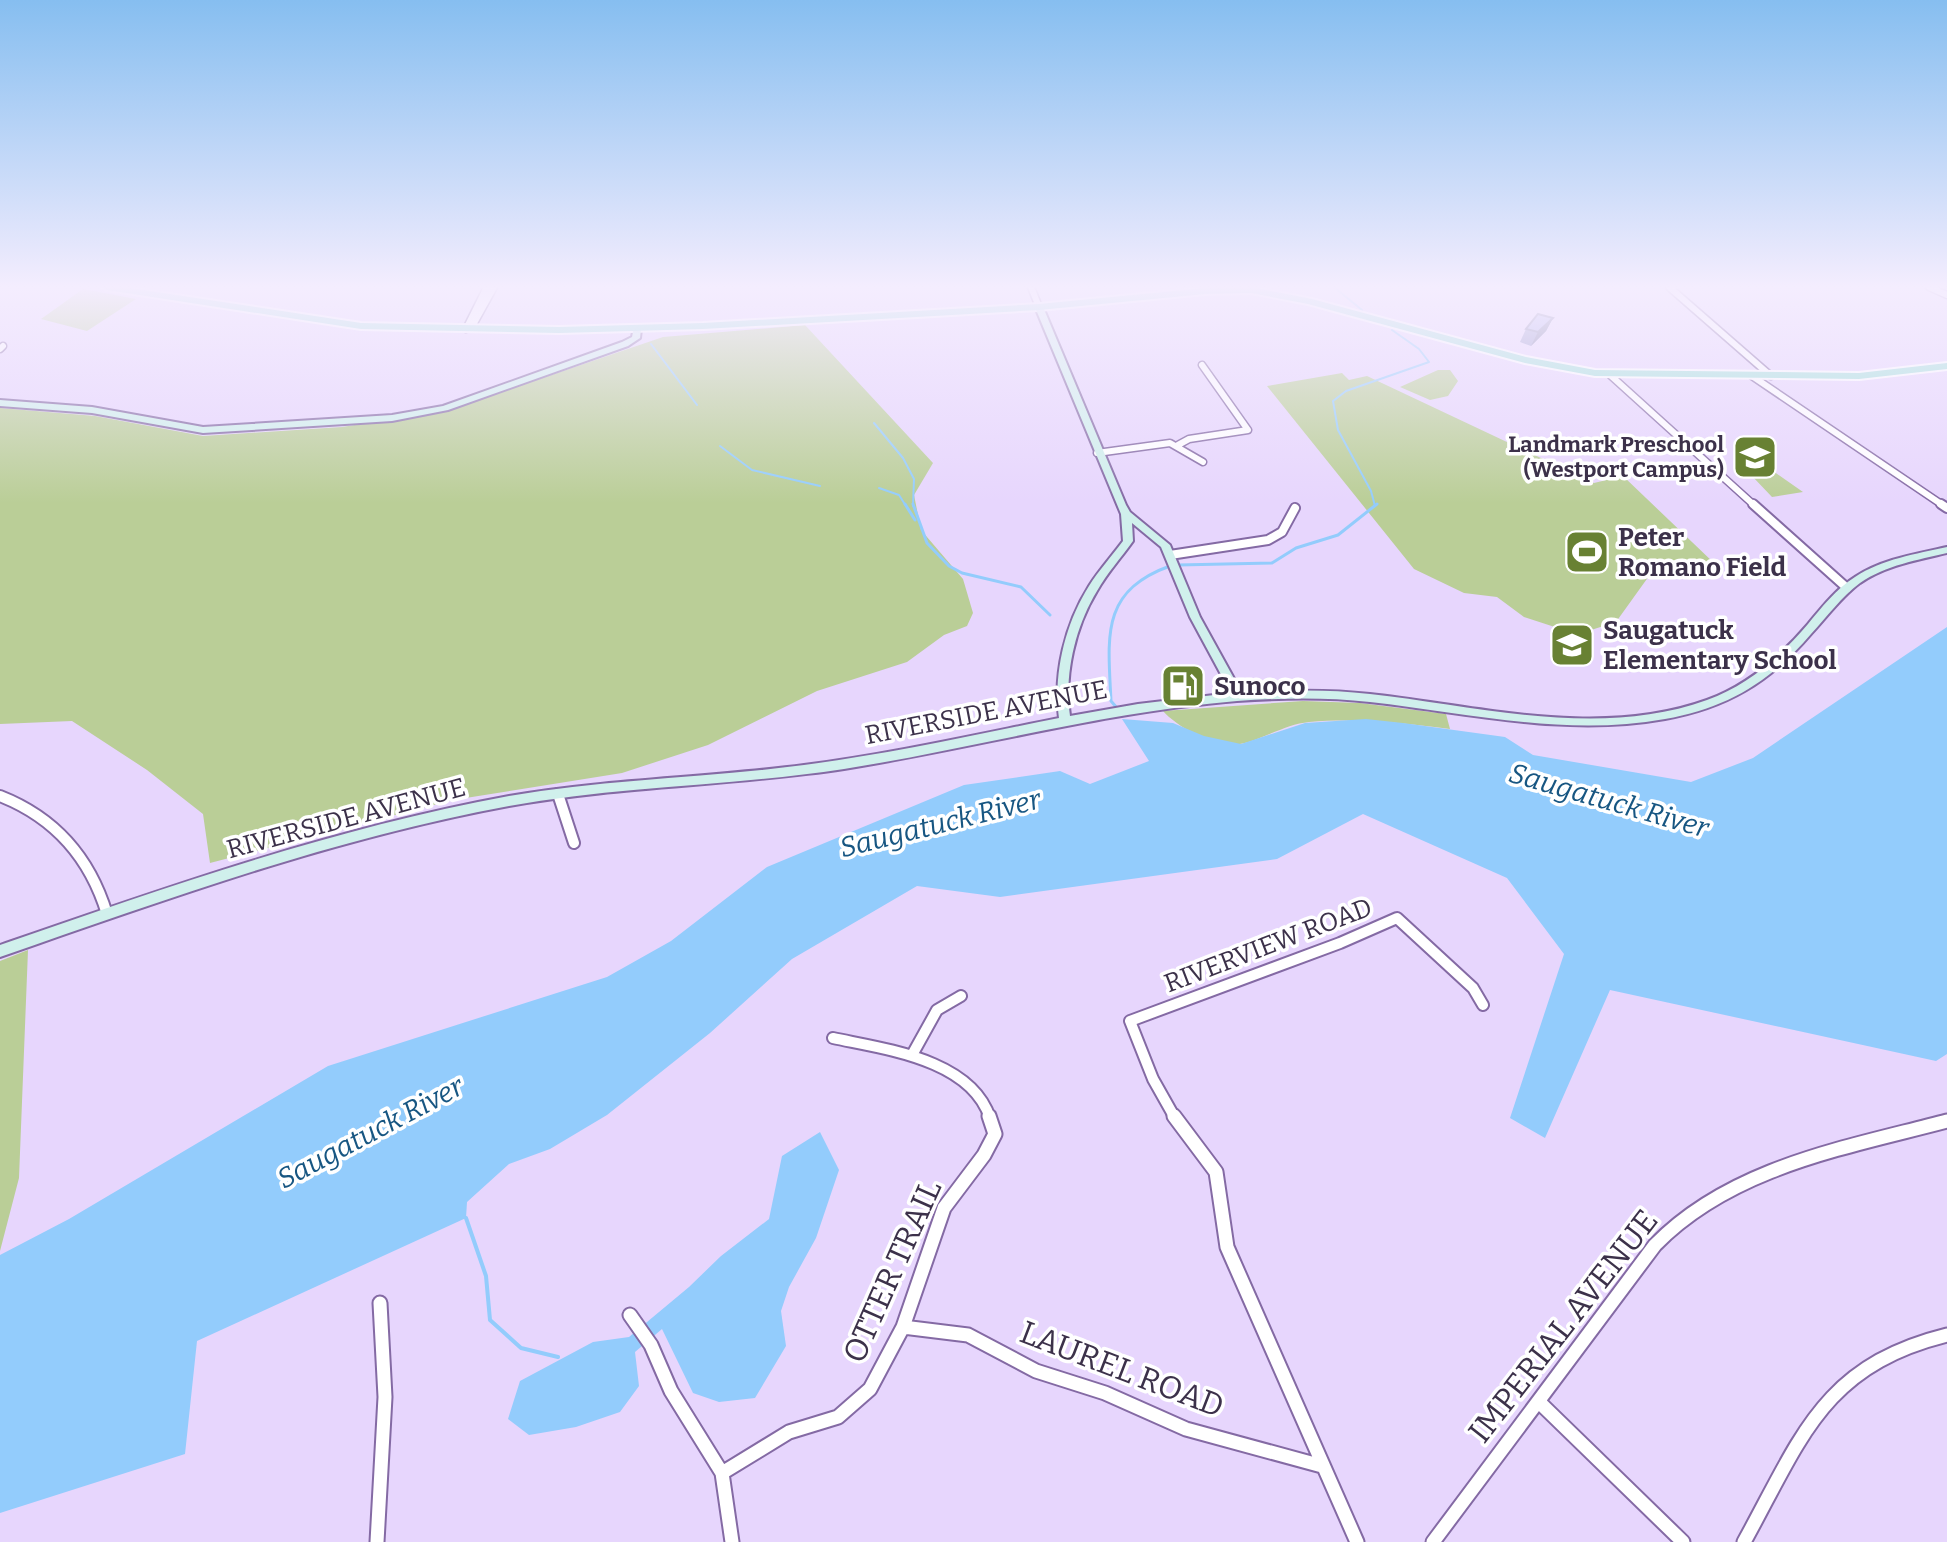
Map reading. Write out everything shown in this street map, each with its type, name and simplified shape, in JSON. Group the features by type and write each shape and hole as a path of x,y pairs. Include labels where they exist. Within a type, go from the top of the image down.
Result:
{"main road":[{"path":"1522,359 1609,374 1875,375 1947,366"}],"street":[{"path":"0,403 92,410 203,430 410,416 451,406 583,359"},
{"path":"1060,359 1097,453 1126,514 1128,541 1082,612 1065,671 1065,721"},
{"path":"1751,359 1771,376"},
{"path":"1178,445 1189,439 1248,430 1202,365"},
{"path":"1609,374 1847,588"},
{"path":"1752,376 1947,508"},
{"path":"1097,453 1157,443 1178,445 1203,462"},
{"path":"1172,559 1268,540 1282,532 1295,508"},
{"path":"1126,514 1162,541 1195,617 1239,697"},
{"path":"1128,541 1147,536 1172,559"},
{"name":"RIVERSIDE AVENUE","path":"0,951 344,838 558,794 835,766 1119,710 1239,697 1345,695 1575,722 1659,717 1720,700 1759,681 1789,654 1847,588 1876,570 1947,550"},
{"path":"558,794 574,843"},
{"path":"0,796 30,810 67,841 95,878 107,914"},
{"name":"RIVERVIEW ROAD","path":"1322,1466 1227,1247 1216,1172 1173,1115 1153,1079 1130,1021 1397,918 1473,988 1483,1005"},
{"path":"912,1055 937,1010 947,1001 961,996"},
{"name":"OTTER TRAIL","path":"722,1473 789,1432 838,1417 870,1389 903,1327 944,1208 984,1155 995,1134 990,1113 980,1096 912,1055 833,1038"},
{"name":"IMPERIAL AVENUE","path":"1433,1542 1665,1233 1709,1197 1766,1172 1947,1121"},
{"path":"377,1542 385,1397 380,1303"},
{"path":"632,1318 651,1345 671,1391 722,1473 732,1542"},
{"name":"LAUREL ROAD","path":"903,1327 968,1335 1036,1371 1105,1393 1186,1429 1322,1466"},
{"path":"1744,1542 1811,1426 1843,1384 1868,1365 1899,1348 1947,1335"},
{"path":"1539,1402 1683,1542"},
{"path":"1322,1466 1357,1542"}],"green space":[{"path":"599,359 836,359 933,463 914,495 921,530 963,579 973,613 967,626 944,635 907,662 817,691 708,745 622,773 453,800 210,863 203,814 147,770 72,721 0,724 0,408 95,416 203,436 342,427 449,410"},
{"path":"1438,370 1450,370 1458,381 1448,396 1430,400 1400,387"},
{"path":"1342,373 1349,380 1367,376 1594,483 1623,476 1715,564 1649,576 1616,622 1588,631 1567,631 1524,617 1497,597 1464,593 1414,569 1267,386"},
{"path":"1773,471 1803,492 1772,497 1752,476"},
{"path":"1303,701 1360,703 1446,714 1450,729 1362,721 1309,722 1235,744 1201,736 1179,725 1163,711"},
{"path":"28,950 19,1178 0,1251 0,961"}],"water":[{"name":"Saugatuck River","path":"1947,627 1947,1054 1936,1061 1610,990 1545,1138 1510,1118 1564,954 1507,878 1363,814 1277,859 1000,897 917,886 792,959 710,1033 607,1115 550,1149 509,1164 467,1202 466,1218 197,1341 185,1454 0,1513 0,1255 69,1219 328,1066 607,977 671,941 767,867 964,785 1060,771 1090,784 1149,761 1122,719 1173,723 1204,736 1241,744 1305,723 1366,719 1403,723 1505,737 1533,755 1691,782 1753,758"},
{"path":"820,1132 839,1170 816,1238 789,1287 781,1311 786,1346 755,1398 719,1402 693,1393 662,1329 635,1352 639,1386 620,1412 576,1427 529,1435 508,1419 520,1381 593,1342 629,1337 721,1256 769,1219 782,1156"}],"waterway":[{"path":"662,359 697,405"},
{"path":"1375,506 1371,491 1338,430 1333,401 1346,391 1429,362 1427,359"},
{"path":"874,423 903,458 914,479 913,504"},
{"path":"720,446 752,470 820,486"},
{"path":"879,488 899,495 906,506"},
{"path":"905,504 915,520"},
{"path":"913,504 927,543 949,566 962,573 1021,587 1050,615"},
{"path":"1178,565 1272,563 1296,548 1338,535 1375,506"},
{"path":"1117,708 1111,701 1109,656 1113,619 1131,589 1147,576 1170,566"},
{"path":"466,1218 486,1276 490,1320 521,1348 558,1357"}],"place":[{"name":"Landmark Preschool (Westport Campus)","path":"1755,457"},
{"name":"Peter Romano Field","path":"1587,552"},
{"name":"Saugatuck Elementary School","path":"1572,645"},
{"name":"Sunoco","path":"1183,686"}]}
